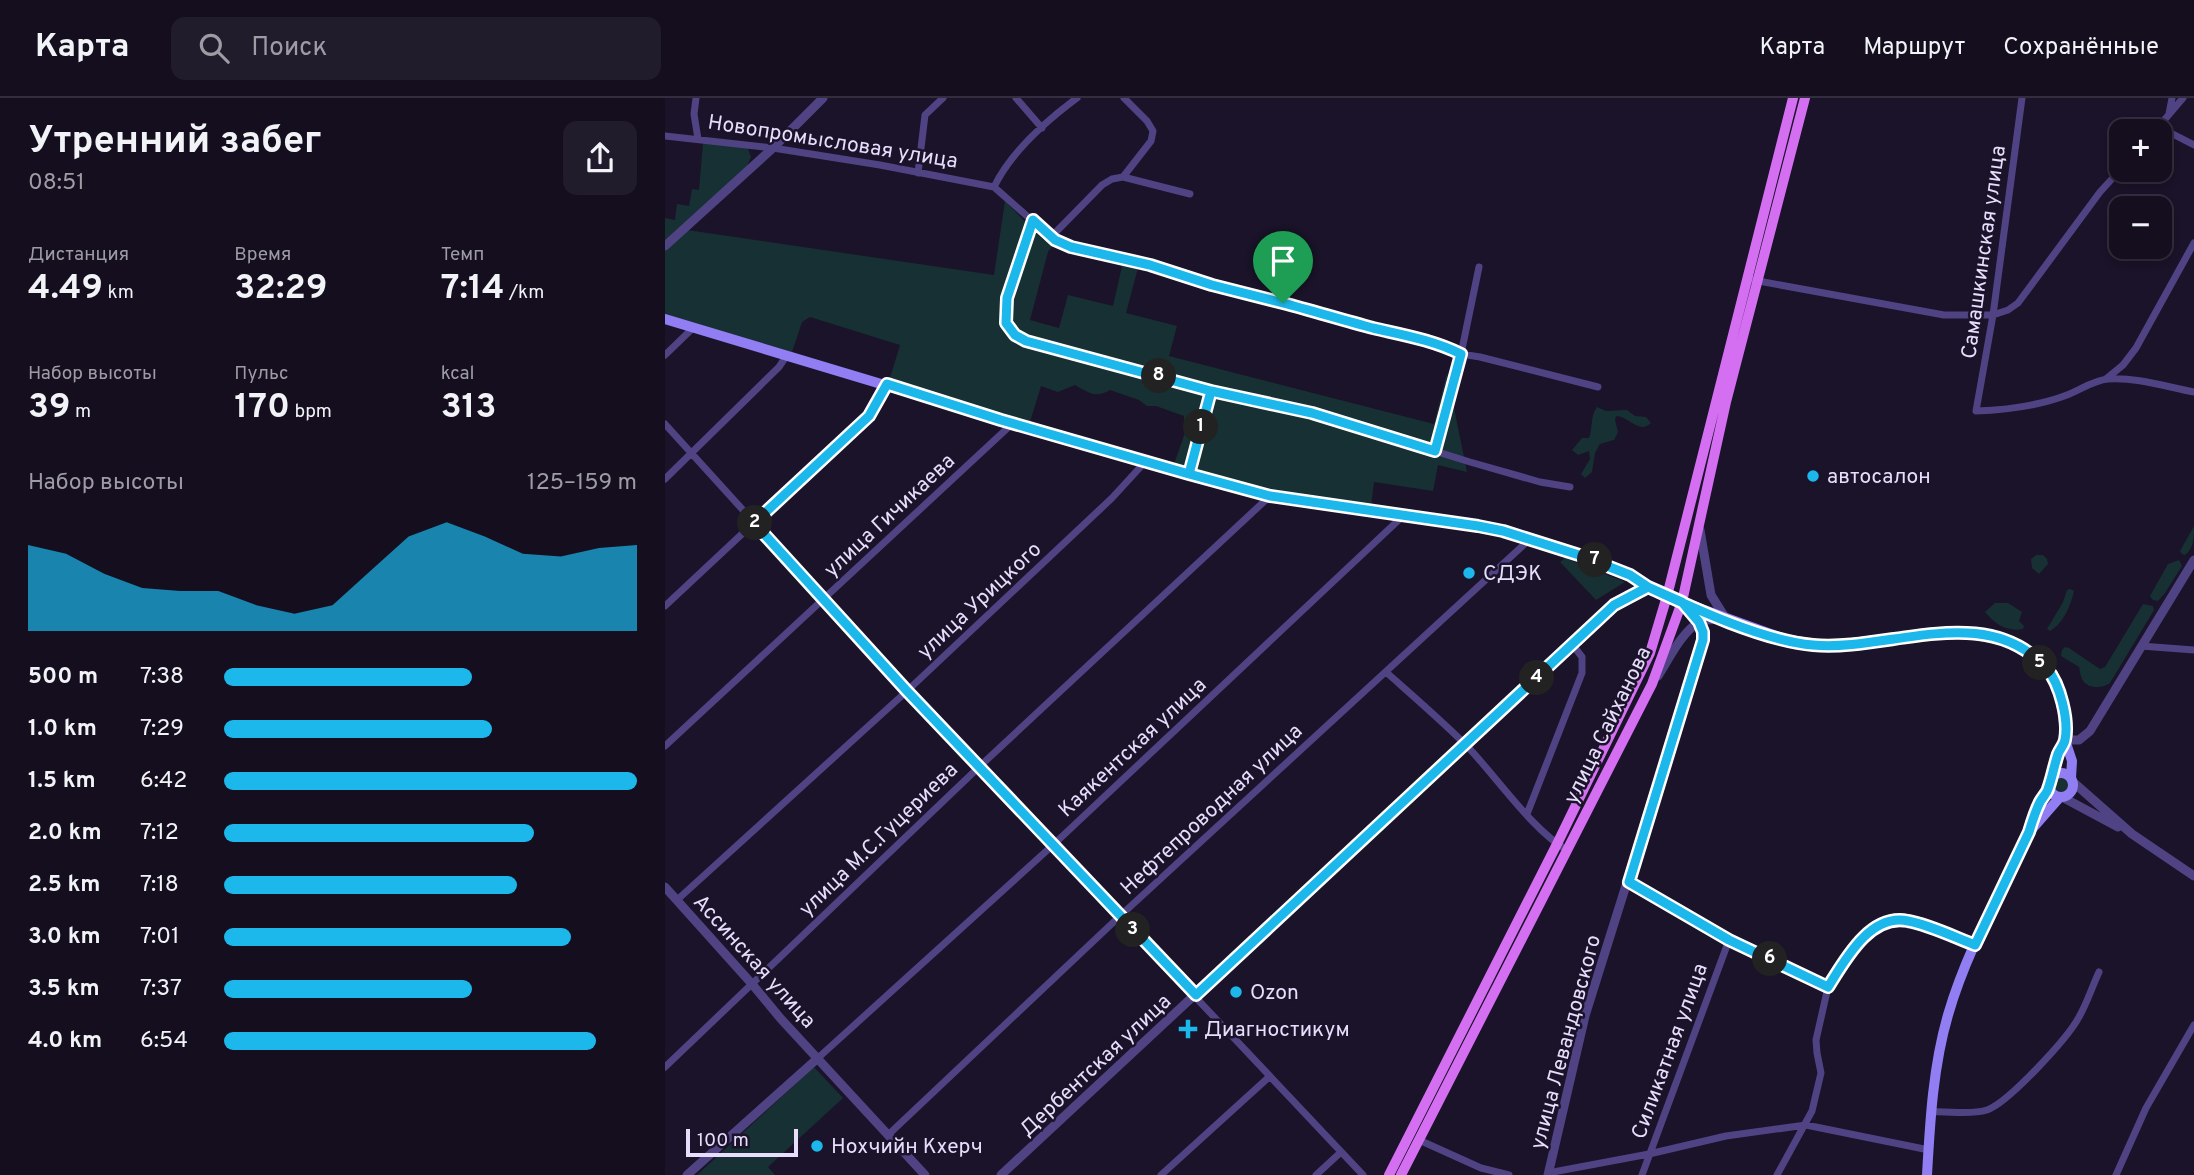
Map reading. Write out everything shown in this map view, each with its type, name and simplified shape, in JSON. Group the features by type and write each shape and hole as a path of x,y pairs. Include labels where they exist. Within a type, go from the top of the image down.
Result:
{"main road":[{"path":"1753,280 1793,98"},
{"name":"улица Сайханова","path":"1401,1175 1562,847 1650,653 1805,98"},
{"name":"улица Сайханова","path":"1389,1175 1562,847 1652,684 1682,602 1753,280"},
{"path":"665,319 1145,462 1270,496 1478,526 1530,539 1602,563 1667,596 1727,620 1765,634 1810,645 1849,644 1945,632 1979,635 2009,642 2033,656 2052,675 2061,696 2065,740 2072,761 2071,792 2061,797 2029,832"},
{"path":"1927,1175 1932,1112 1944,1029 1975,945 2029,832 2033,816 2049,789 2049,781 2054,774 2065,740"},
{"path":"2054,774 2066,773 2072,780"},
{"path":"2049,789 2061,797"}],"street":[{"path":"695,98 694,114 698,139"},
{"path":"665,246 773,148 823,98"},
{"path":"918,173 925,115 943,98"},
{"path":"1016,98 1042,128"},
{"path":"1077,98 1042,128 1004,167 994,187 1051,237 1071,247 1150,265 1212,285 1345,321 1420,338 1444,345 1461,354 1598,387"},
{"path":"1123,177 1151,141 1153,131 1124,98"},
{"name":"Самашкинская улица","path":"2022,98 1993,315 1976,411 2000,411 2038,403 2065,396 2105,379"},
{"path":"2169,114 2172,98"},
{"path":"2165,119 2183,98"},
{"path":"2172,135 2194,145"},
{"name":"Новопромысловая улица","path":"665,136 773,148 994,187"},
{"path":"1051,237 1102,185 1112,179 1123,177 1190,194"},
{"path":"1753,280 1944,315 1993,315 2018,303 2109,182"},
{"path":"1033,220 1007,298 1006,323 1009,330 1026,341 1211,391 1312,413 1540,482 1570,487"},
{"path":"2105,379 2123,365 2136,348 2194,243"},
{"path":"1435,451 1461,354 1479,267"},
{"path":"665,355 694,327"},
{"path":"665,479 779,367 787,355"},
{"path":"2105,379 2194,392"},
{"path":"665,606 869,416 887,384"},
{"path":"1189,474 1211,391"},
{"name":"улица Гичикаева","path":"665,746 1013,423"},
{"path":"665,424 907,691 1363,1175"},
{"name":"улица Урицкого","path":"677,900 907,691 1112,498 1145,462"},
{"name":"улица М.С.Гуцериева","path":"665,1067 979,767 1270,496"},
{"name":"Каякентская улица","path":"818,1058 1053,845 1404,515"},
{"path":"1699,525 1711,595 1727,620"},
{"name":"Нефтепроводная улица","path":"888,1135 1120,916 1530,539"},
{"path":"2065,740 2080,740 2090,731 2194,560"},
{"name":"Дербентская улица","path":"1001,1175 1614,605 1648,587"},
{"path":"1682,602 1699,622"},
{"path":"1652,684 1689,631 1699,622 1708,619 1727,620"},
{"name":"улица Левандовского","path":"1548,1174 1585,1016 1703,640 1699,622"},
{"path":"1527,814 1581,673 1582,657 1572,644"},
{"path":"2141,646 2194,650"},
{"path":"1387,672 1465,745 1527,814 1562,847"},
{"path":"2072,780 2132,834"},
{"path":"2061,797 2132,834 2194,876"},
{"path":"1629,882 1729,940 1828,987"},
{"name":"Ассинская улица","path":"666,890 925,1175"},
{"path":"1777,1175 1812,1111 1821,1073 1817,1040 1828,987 1868,932 1884,923 1908,921 1975,945"},
{"name":"Силикатная улица","path":"1642,1175 1729,940"},
{"path":"1932,1112 1985,1111 2010,1093 2058,1046 2071,1029 2079,1018 2099,972"},
{"path":"2116,1175 2146,1108 2194,1025"},
{"path":"687,1175 818,1058"},
{"path":"1161,1175 1270,1076"},
{"path":"1548,1174 1725,1136 1806,1125 1929,1150"},
{"path":"1419,1140 1480,1172 1509,1175"},
{"path":"1316,1175 1341,1152"}],"green space":[{"path":"703,143 745,147 751,157 747,166 665,240 665,218 675,220 677,204 689,206 692,189 699,190"},
{"path":"1005,201 1042,239 1053,245 1048,252 1030,320 1059,328 1068,295 1113,306 1122,266 1138,268 1126,313 1177,326 1169,356 1434,424 1447,373 1467,472 1438,465 1433,491 1374,482 1371,507 1269,491 1174,464 1187,427 1184,425 1184,416 1156,406 1147,406 1139,400 1110,390 1096,394 1075,385 1058,392 1041,386 1030,422 889,381 900,345 810,317 802,322 792,352 665,314 665,251 687,230 994,275"},
{"path":"1597,407 1606,411 1627,410 1635,416 1646,417 1651,423 1642,427 1616,416 1618,432 1614,440 1600,444 1595,453 1592,472 1585,478 1581,474 1590,459 1589,451 1578,455 1572,450 1582,438 1589,438 1593,414"},
{"path":"2194,526 2192,546 2185,555 2182,554 2180,551"},
{"path":"2036,555 2043,555 2048,564 2039,574 2032,568 2031,559"},
{"path":"1565,558 1625,582 1596,600 1560,562"},
{"path":"2179,560 2182,566 2165,593 2158,601 2153,600 2150,596 2168,564"},
{"path":"2067,590 2074,591 2069,608 2059,624 2050,631 2047,629"},
{"path":"1995,603 2008,603 2022,612 2019,621 2024,626 2023,629 2006,628 1993,620 1985,612"},
{"path":"2143,604 2153,606 2154,610 2110,683 2099,687 2087,685 2082,679 2079,667 2061,656 2062,650 2069,648 2100,669 2105,667"},
{"path":"2058,776 2064,776 2069,784 2067,790 2058,792 2053,787 2053,781"},
{"path":"814,1067 843,1098 768,1167 775,1175 697,1175"}],"place":[{"name":"автосалон","path":"1813,476"},
{"name":"СДЭК","path":"1469,573"},
{"name":"Ozon","path":"1236,992"},
{"name":"Диагностикум","path":"1188,1029"},
{"name":"Нохчийн Кхерч","path":"817,1146"}],"route":[{"path":"1283,303 1212,285 1150,265 1071,247 1055,240 1033,220 1007,298 1006,323 1009,330 1026,341 1211,391 1193,458 1189,474 1270,496 1503,531 1602,563 1630,575 1648,587 1682,602 1699,622 1703,640 1629,882 1729,940 1828,987 1868,932 1884,923 1908,921 1975,945 2029,832 2033,816 2049,789 2049,781 2054,774 2065,740 2061,696 2052,675 2043,665 2026,650 1998,638 1945,632 1849,644 1810,645 1765,634 1648,587 1614,605 1196,995 907,691 754,523 869,416 887,384 1189,474 1211,391 1312,413 1435,451 1461,354 1444,345 1420,338 1283,303"}]}
